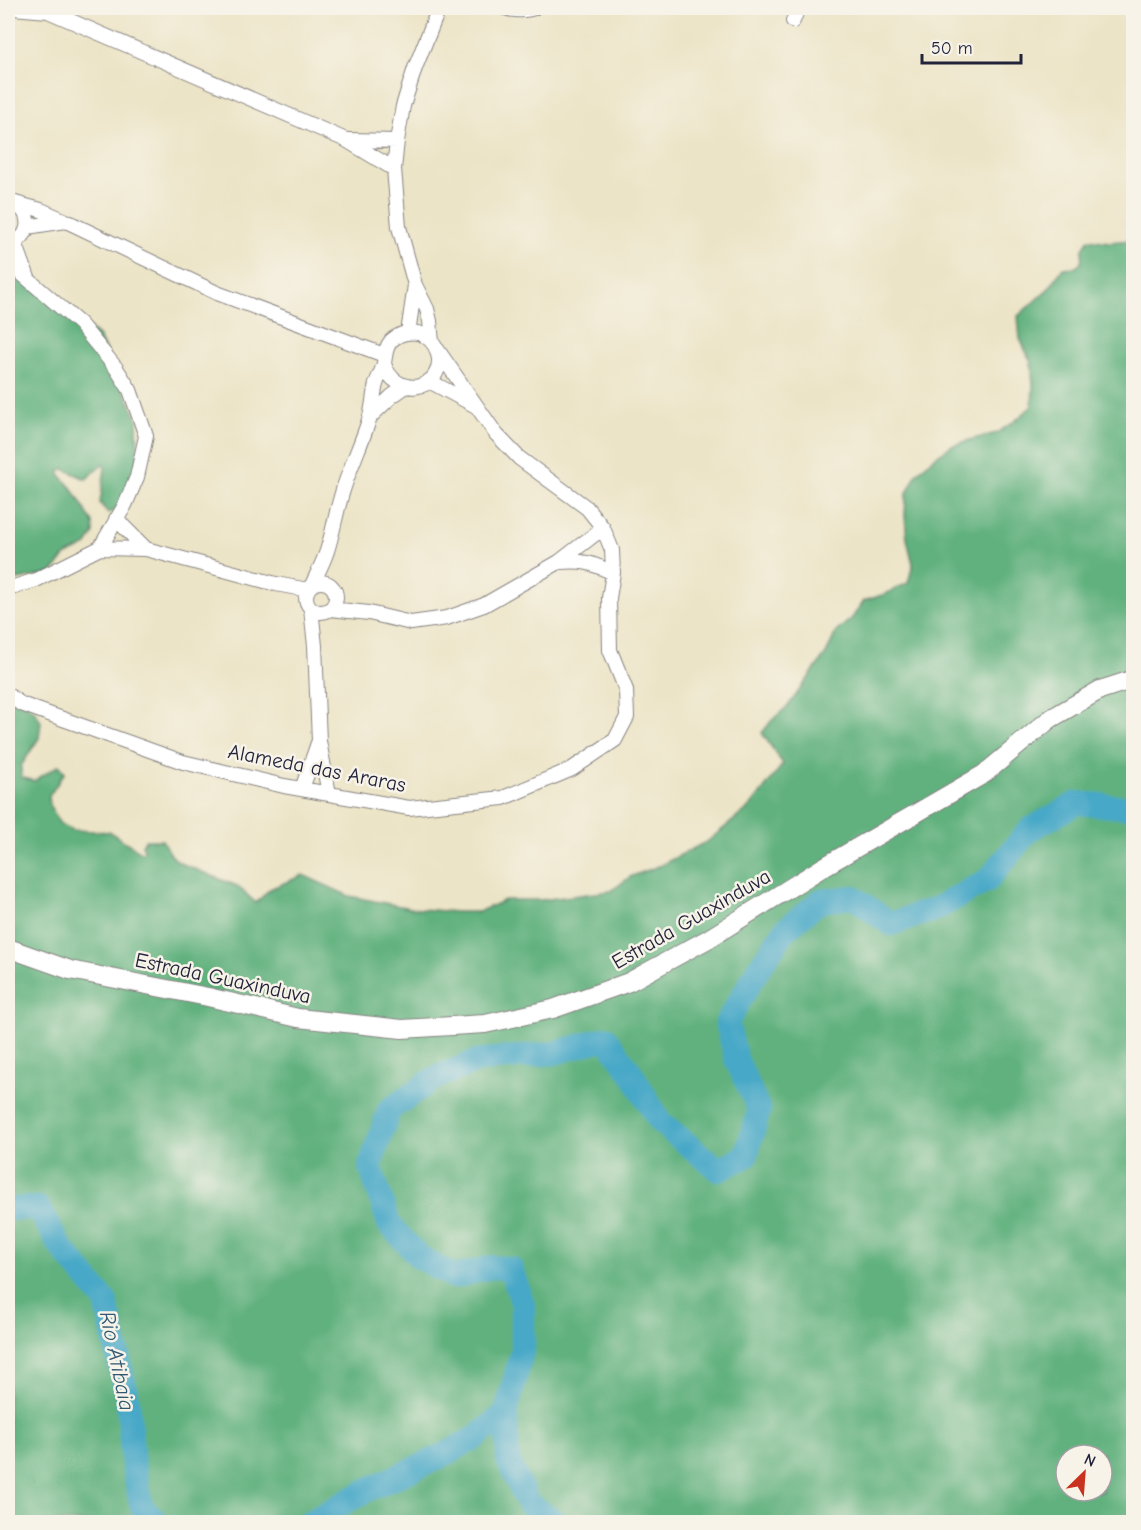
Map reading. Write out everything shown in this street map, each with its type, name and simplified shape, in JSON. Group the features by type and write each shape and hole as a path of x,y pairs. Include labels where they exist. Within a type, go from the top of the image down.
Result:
{"street":[{"path":"13,8 44,9 346,140 394,169"},
{"path":"384,360 391,378 405,387 422,386 435,374 438,366 439,357 428,315 415,285 399,227 394,169 403,106 439,8"},
{"path":"505,8 511,10 532,8"},
{"path":"346,140 397,141"},
{"path":"10,200 66,220 217,293 384,360"},
{"path":"10,200 22,207 28,220 21,238 11,243 28,280"},
{"path":"27,226 66,220"},
{"path":"8,262 80,324 116,368 130,390 146,436 137,477 125,505 100,548"},
{"path":"408,333 415,285"},
{"path":"329,794 319,741 315,646 326,553 344,486 370,417 387,347 392,340 408,333 425,336 434,345"},
{"name":"Alameda das Araras","path":"8,695 21,704 183,762 302,789 409,808 503,798 572,769 615,740 627,717 626,690 610,650 609,598 613,573 612,550 603,528 587,508 519,458 496,434 434,345"},
{"path":"429,381 476,406"},
{"path":"370,417 405,387"},
{"path":"116,519 146,549"},
{"path":"8,589 36,580 100,548 146,549 411,623 447,618 484,605 559,562 603,528"},
{"path":"559,562 577,560 588,562 613,573"},
{"name":"Estrada Guaxinduva","path":"8,948 70,970 208,997 298,1018 402,1029 485,1024 553,1009 629,982 708,939 825,866 984,774 1050,720 1100,690 1134,679"},
{"path":"302,789 319,741"}],"green space":[{"path":"1089,239 1109,242 1133,240 1133,1522 8,1522 8,690 35,711 41,722 39,738 21,766 21,777 34,781 59,765 65,772 49,796 50,806 60,824 73,830 110,832 141,852 145,851 142,845 145,840 162,840 172,856 180,863 237,886 256,903 270,889 303,875 349,896 410,908 456,912 478,912 505,900 541,900 611,891 630,877 659,866 708,841 751,806 783,764 762,733 772,720 788,706 826,654 836,632 852,618 864,601 908,583 913,564 907,539 906,495 917,473 951,446 997,433 1032,406 1031,362 1020,339 1018,316 1050,287 1063,268 1076,267 1081,263 1083,248"},
{"path":"8,259 99,337 137,418 138,465 116,511 107,513 100,503 105,468 103,464 86,479 64,469 60,470 60,475 74,491 93,523 94,533 87,545 65,556 52,573 18,580 8,577"}],"waterway":[{"path":"555,1522 527,1502 508,1460 506,1413 523,1348 523,1305 511,1269 492,1267 454,1277 419,1257 389,1224 370,1166 389,1110 435,1078 477,1061 555,1053 606,1038 632,1074 660,1122 719,1170 746,1156 759,1110 736,1059 727,1022 757,971 786,929 820,901 853,897 891,924 936,909 988,880 1029,830 1077,803 1134,808"},
{"name":"Rio Atibaia","path":"8,1209 38,1208 60,1246 106,1302 128,1401 133,1465 142,1508 157,1522"},
{"name":"Rio Atibaia","path":"310,1522 369,1489 438,1458 475,1438 506,1413"}]}
